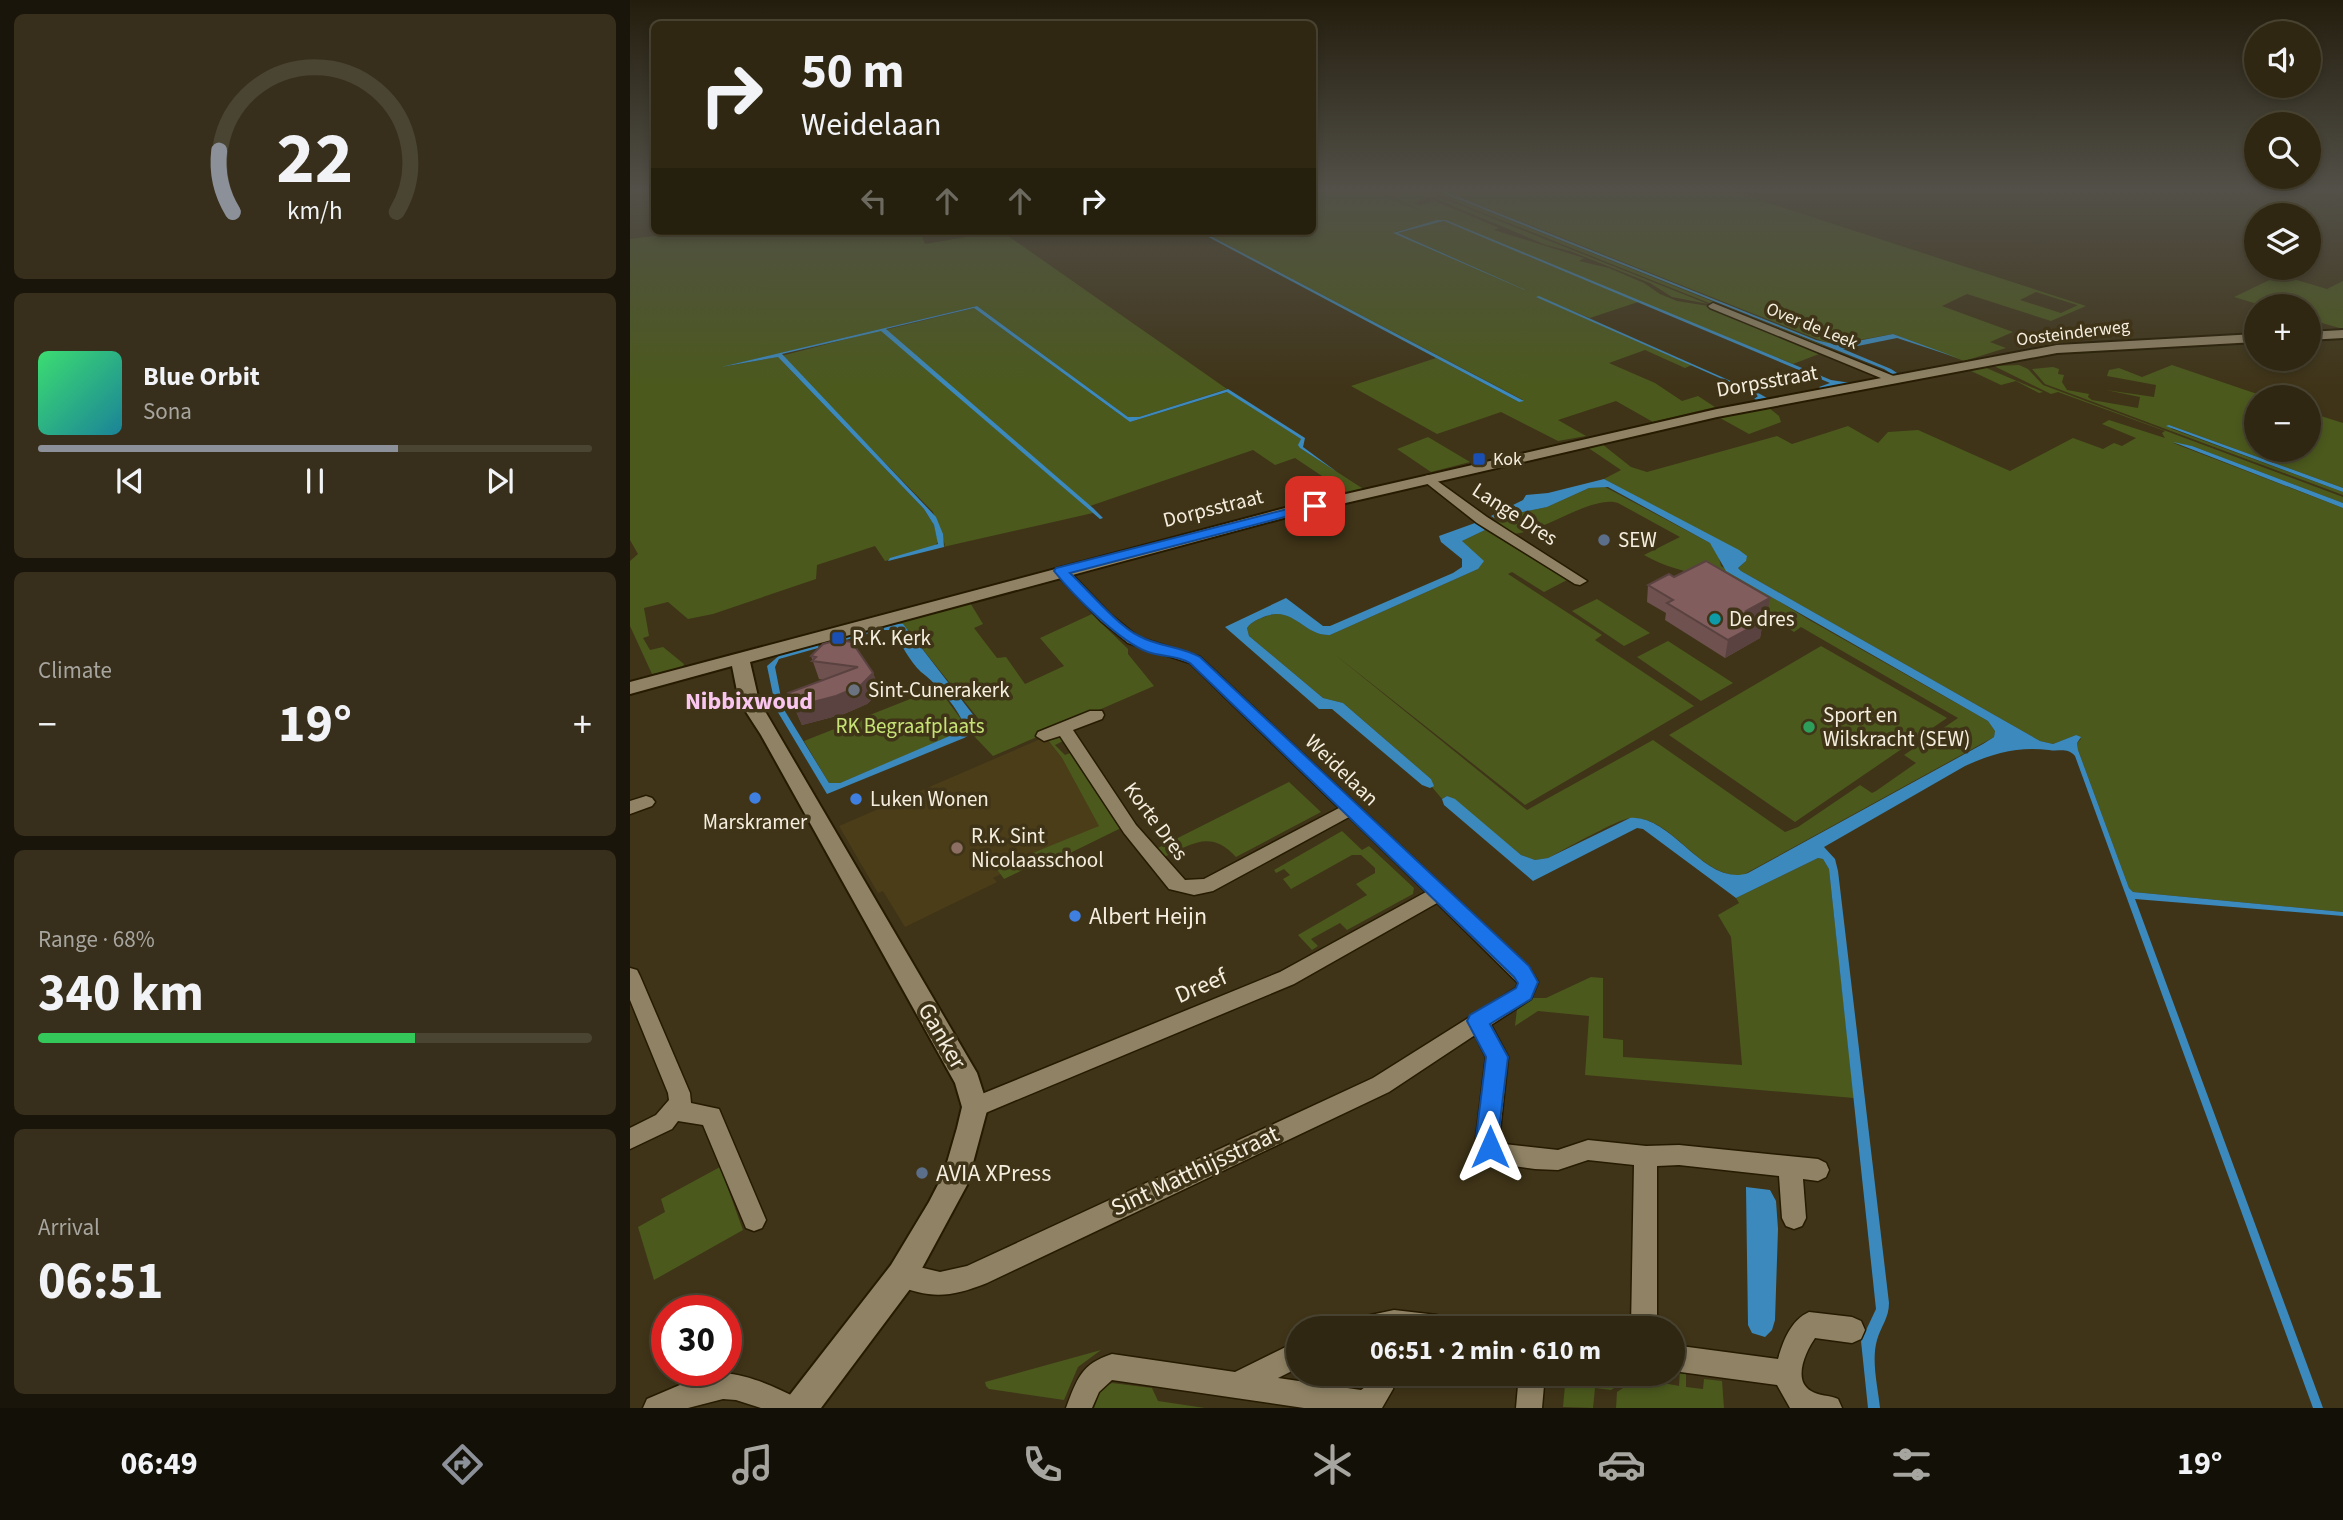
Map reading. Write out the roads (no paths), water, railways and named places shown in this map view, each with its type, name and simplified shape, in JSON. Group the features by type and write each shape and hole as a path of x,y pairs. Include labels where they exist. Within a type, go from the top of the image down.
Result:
{"street":[{"name":"Over de Leek","path":"1713,306 1896,382"},
{"path":"2321,335 2343,334"},
{"name":"Oosteinderweg","path":"1896,382 2057,349 2244,339"},
{"name":"Dorpsstraat","path":"630,688 1282,513 1728,411 1896,382"},
{"name":"Lange Dres","path":"1429,479 1482,520 1580,581"},
{"name":"Weidelaan","path":"1061,571 1130,638 1153,649 1182,653 1195,660 1521,971 1528,982 1524,993 1478,1021"},
{"name":"Ganker","path":"740,658 749,701 771,735 968,1082 975,1107"},
{"path":"1044,736 1096,715"},
{"name":"Korte Dres","path":"1063,728 1130,829 1176,884 1183,887 1195,889 1210,884 1350,809"},
{"name":"Dreef","path":"975,1107 1287,978 1439,893"},
{"path":"630,976 635,1003 679,1093 680,1103 664,1122 630,1139"},
{"path":"1478,1021 1497,1057 1487,1138 1490,1147 1499,1154 1558,1160 1588,1150 1646,1156 1679,1155 1818,1170"},
{"name":"Sint Matthijsstraat","path":"902,1275 937,1286 957,1283 1381,1084 1478,1021"},
{"path":"801,1408 902,1275 957,1176 975,1107"},
{"path":"676,1111 711,1116 754,1220"},
{"path":"1644,1316 1646,1156"},
{"path":"1790,1167 1794,1218"},
{"path":"1829,1408 1806,1405 1789,1386 1787,1373 1800,1336 1809,1325 1852,1331"},
{"path":"1236,1385 1286,1360"},
{"path":"1685,1360 1787,1373"},
{"path":"1079,1408 1091,1379 1104,1369 1112,1367 1361,1402 1375,1399 1380,1394 1382,1386"},
{"path":"656,1408 706,1387 735,1384 758,1391 790,1408"},
{"path":"1529,1408 1531,1386"}],"water":[{"path":"1244,256 1524,401 1519,402"},
{"path":"1446,256 1449,256 1532,293"},
{"path":"1527,256 1831,380 1851,383 1821,389 1819,387 1830,383"},
{"path":"1600,256 1816,340 1837,345 1893,334 1958,358 1897,338 1843,349 1897,373 1895,376 1884,369"},
{"path":"1539,296 1767,398 1754,399 1758,396 1754,393 1536,297"},
{"path":"977,306 1128,417 1139,417 1228,389 1305,438 1303,447 1337,472 1300,448 1298,445 1301,439 1227,392 1130,422 974,308 886,329 1093,508 1103,518 1100,519 881,331 782,354 936,517 943,534 944,547 888,561 890,558 938,544 934,525 924,509 778,357 721,367"},
{"path":"2166,426 2244,452 2244,455"},
{"path":"2173,442 2192,446 2343,503 2343,508"},
{"path":"2263,462 2271,462 2343,488 2343,492"},
{"path":"1604,479 1739,550 1747,556 1746,561 1738,568 1741,571 2040,741 2053,744 2076,735 2081,737 2077,743 2078,750 2129,888 2133,892 2343,912 2343,916 2135,899 2323,1408 2313,1408 2075,756 2066,751 2027,749 1996,754 1965,766 1824,847 1835,859 1838,871 1889,1303 1875,1348 1880,1408 1868,1408 1861,1341 1876,1309 1829,869 1823,859 1818,858 1736,898 1643,829 1637,828 1533,881 1444,805 1442,799 1447,796 1455,799 1521,855 1535,860 1548,858 1630,818 1645,820 1660,827 1703,861 1732,875 1748,873 1983,744 1994,737 1995,731 1988,721 1726,571 1710,543 1608,487 1589,488 1547,507 1494,518 1491,516 1523,500 1526,495 1548,493"},
{"path":"1475,523 1485,530 1462,541 1484,561 1478,569 1330,635 1313,631 1292,618 1276,614 1258,619 1247,628 1249,636 1323,698 1343,703 1431,779 1434,786 1430,788 1422,785 1332,709 1319,709 1225,627 1286,598 1323,626 1330,626 1462,567 1462,559 1441,542 1439,536"},
{"path":"893,623 903,624 981,725 964,738 827,794 776,709 767,666 781,654 819,644 818,648 779,659 775,667 783,708 829,783 840,783 966,729 953,706 941,690 917,668 892,630 882,630 838,642 834,640"},
{"path":"1746,1187 1770,1190 1776,1201 1778,1229 1775,1320 1772,1330 1765,1337 1752,1333 1748,1325"}],"place":[{"name":"Kok","path":"1479,459"},
{"name":"SEW","path":"1604,540"},
{"name":"De dres","path":"1715,619"},
{"name":"R.K. Kerk","path":"838,638"},
{"name":"Sint-Cunerakerk","path":"854,690"},
{"name":"Sport en Wilskracht (SEW)","path":"1809,727"},
{"name":"Marskramer","path":"755,798"},
{"name":"Luken Wonen","path":"856,799"},
{"name":"R.K. Sint Nicolaasschool","path":"957,848"},
{"name":"Albert Heijn","path":"1075,916"},
{"name":"AVIA XPress","path":"922,1173"}],"district":[{"name":"Nibbixwoud","path":"749,701"}],"park label":[{"name":"RK Begraafplaats","path":"910,726"}]}
